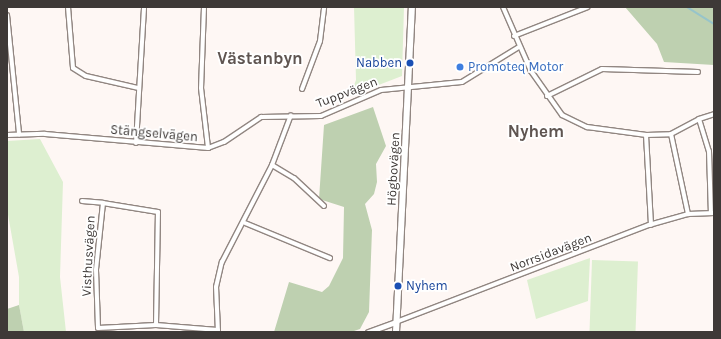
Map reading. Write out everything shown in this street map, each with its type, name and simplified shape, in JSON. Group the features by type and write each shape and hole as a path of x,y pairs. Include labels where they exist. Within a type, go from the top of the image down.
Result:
{"main road":[{"name":"Högbovägen","path":"396,332 412,7"}],"street":[{"path":"68,7 72,68 86,76 138,88"},
{"path":"136,143 138,88 144,7"},
{"path":"204,7 200,88 208,148"},
{"path":"302,90 320,41 324,7"},
{"path":"503,7 519,47 547,96 562,115 577,124 646,135 671,134 690,123 714,114"},
{"path":"514,36 588,7"},
{"path":"7,16 19,134"},
{"name":"Tuppvägen","path":"291,115 321,116 372,93 470,80 519,47"},
{"path":"547,96 602,69 698,72"},
{"path":"218,331 216,286 219,270 245,222 272,165 291,115"},
{"name":"Stängselvägen","path":"7,135 19,134 208,148 224,142 261,117 291,115"},
{"path":"699,119 709,151 712,213"},
{"path":"671,134 688,214"},
{"path":"646,135 650,225"},
{"path":"272,165 294,178 324,206"},
{"path":"82,201 103,203"},
{"name":"Visthusvägen","path":"156,326 158,212 103,203 96,270 97,325 103,329 156,326 218,331"},
{"name":"Norrsidavägen","path":"396,322 650,225 688,214 712,213"},
{"path":"245,222 330,258"},
{"path":"368,332 396,322"}],"green space":[{"path":"354,7 404,7 402,76 350,96 356,80"},
{"path":"625,7 714,7 714,65 664,62 657,44"},
{"path":"373,107 386,146 376,164 377,182 374,194 365,204 372,230 369,312 360,329 351,332 274,332 289,282 322,292 329,286 343,258 344,207 319,199 324,125"},
{"path":"40,139 63,182 60,277 66,332 24,332 19,305 19,277 7,209 7,141"},
{"path":"590,258 588,301 536,319 527,280"},
{"path":"592,260 638,262 636,332 589,332"},
{"path":"19,305 24,332 7,332 7,309"}],"waterway":[{"path":"687,7 714,24"}],"place":[{"name":"Nabben","path":"410,63"},
{"name":"Promoteq Motor","path":"460,67"},
{"name":"Nyhem","path":"398,286"}],"district":[{"name":"Västanbyn","path":"260,59"},
{"name":"Nyhem","path":"536,132"}]}
